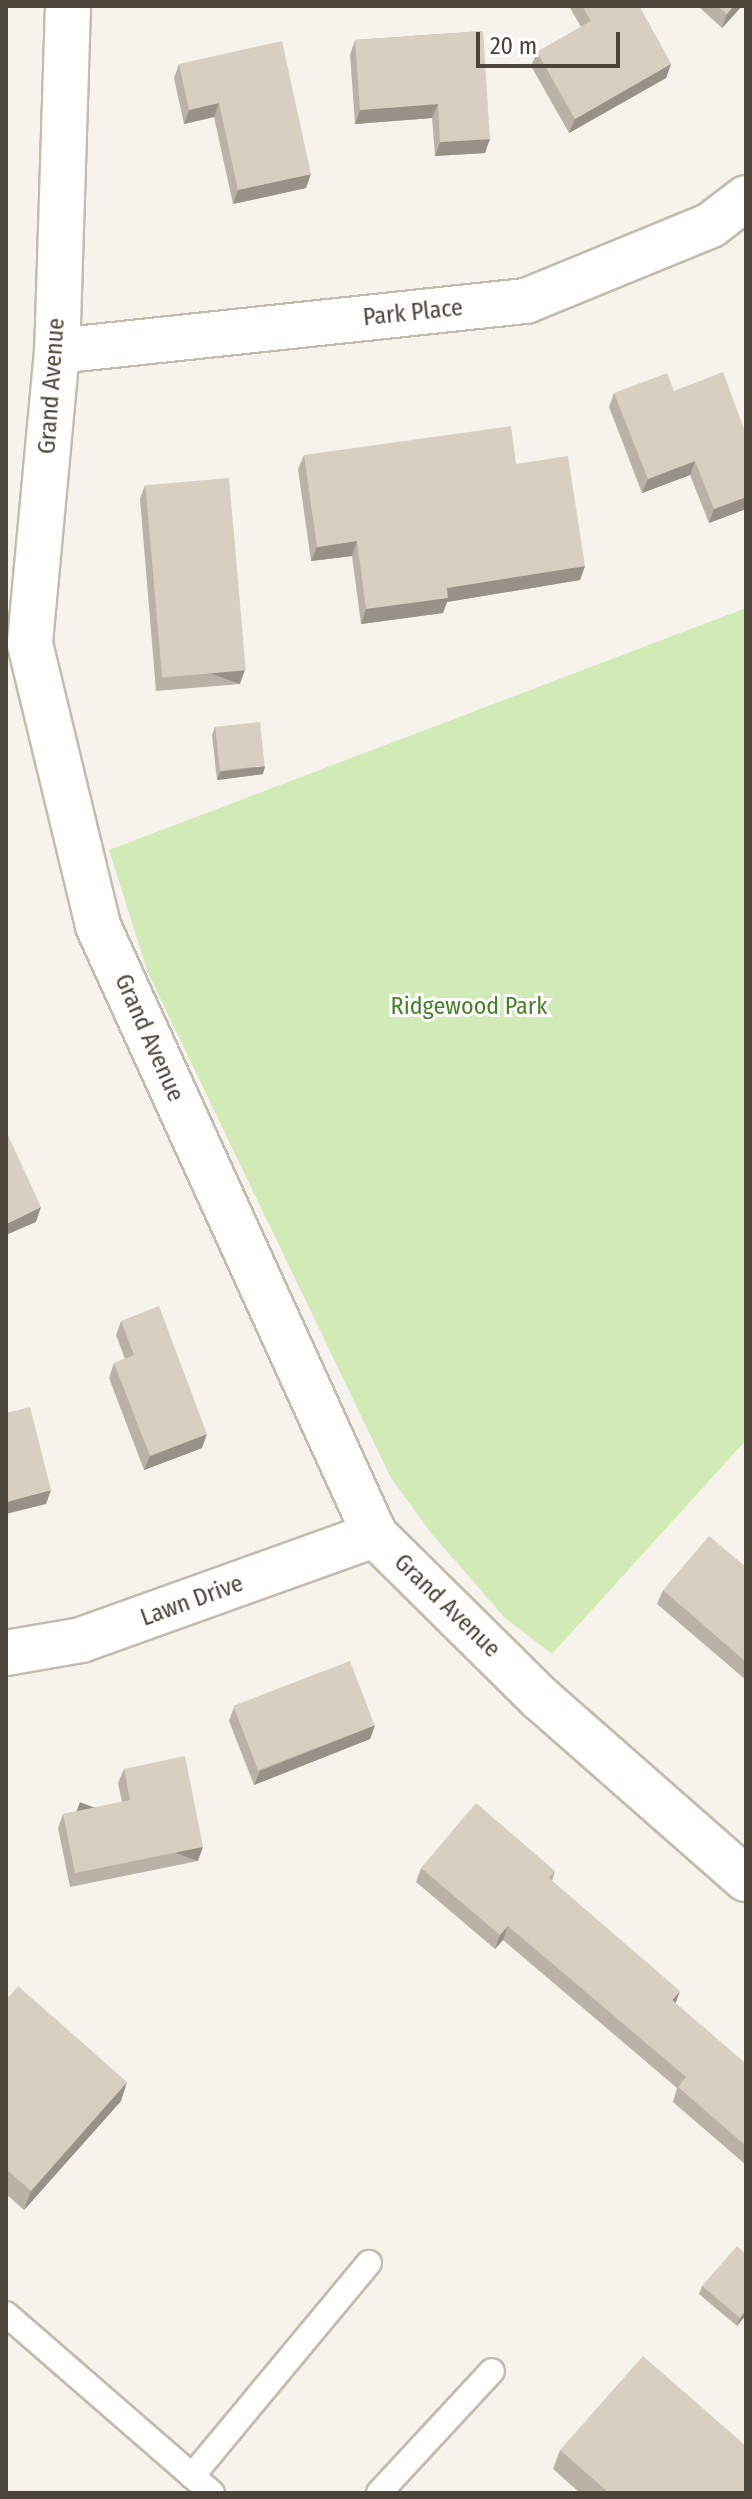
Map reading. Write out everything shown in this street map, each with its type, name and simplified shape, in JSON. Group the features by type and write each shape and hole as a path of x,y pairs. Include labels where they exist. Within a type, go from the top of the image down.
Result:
{"street":[{"name":"Grand Avenue","path":"68,6 57,351 30,644 98,926 375,1535 541,1699 746,1879"},
{"name":"Park Place","path":"57,351 526,301 711,225 746,198"},
{"name":"Lawn Drive","path":"6,1653 81,1640 375,1535"}],"lane":[{"path":"192,2476 369,2263"},
{"path":"6,2314 212,2493"},
{"path":"379,2493 492,2371"}],"green space":[{"name":"Ridgewood Park","path":"746,608 746,1440 552,1654 505,1618 431,1533 391,1478 148,973 109,850"}],"building":[{"path":"582,6 639,6 671,64 575,119 537,52 591,21"},
{"path":"718,6 734,6 727,14"},
{"path":"483,31 490,139 440,142 438,104 360,110 355,40"},
{"path":"282,41 311,174 238,190 219,103 189,110 179,64"},
{"path":"723,372 746,434 746,497 714,509 695,461 648,479 614,393 667,373 674,391"},
{"path":"511,426 516,464 568,456 585,566 447,588 448,598 366,609 357,541 317,547 304,455"},
{"path":"229,478 246,670 162,678 145,485"},
{"path":"260,722 265,766 220,770 215,727"},
{"path":"6,1131 41,1207 6,1224"},
{"path":"159,1306 207,1434 150,1456 114,1363 134,1355 121,1321"},
{"path":"30,1407 51,1490 6,1502 6,1413"},
{"path":"709,1536 746,1567 746,1662 663,1590"},
{"path":"350,1661 375,1725 258,1770 233,1706"},
{"path":"185,1756 203,1847 75,1873 63,1814 130,1800 124,1769"},
{"path":"476,1803 555,1871 549,1878 680,1991 672,2000 746,2064 746,2146 678,2087 686,2077 508,1926 500,1935 421,1868"},
{"path":"18,1986 127,2082 31,2191 6,2169 6,2000"},
{"path":"737,2246 746,2254 746,2310 740,2318 702,2286"},
{"path":"643,2356 746,2446 746,2493 609,2493 560,2450"}]}
